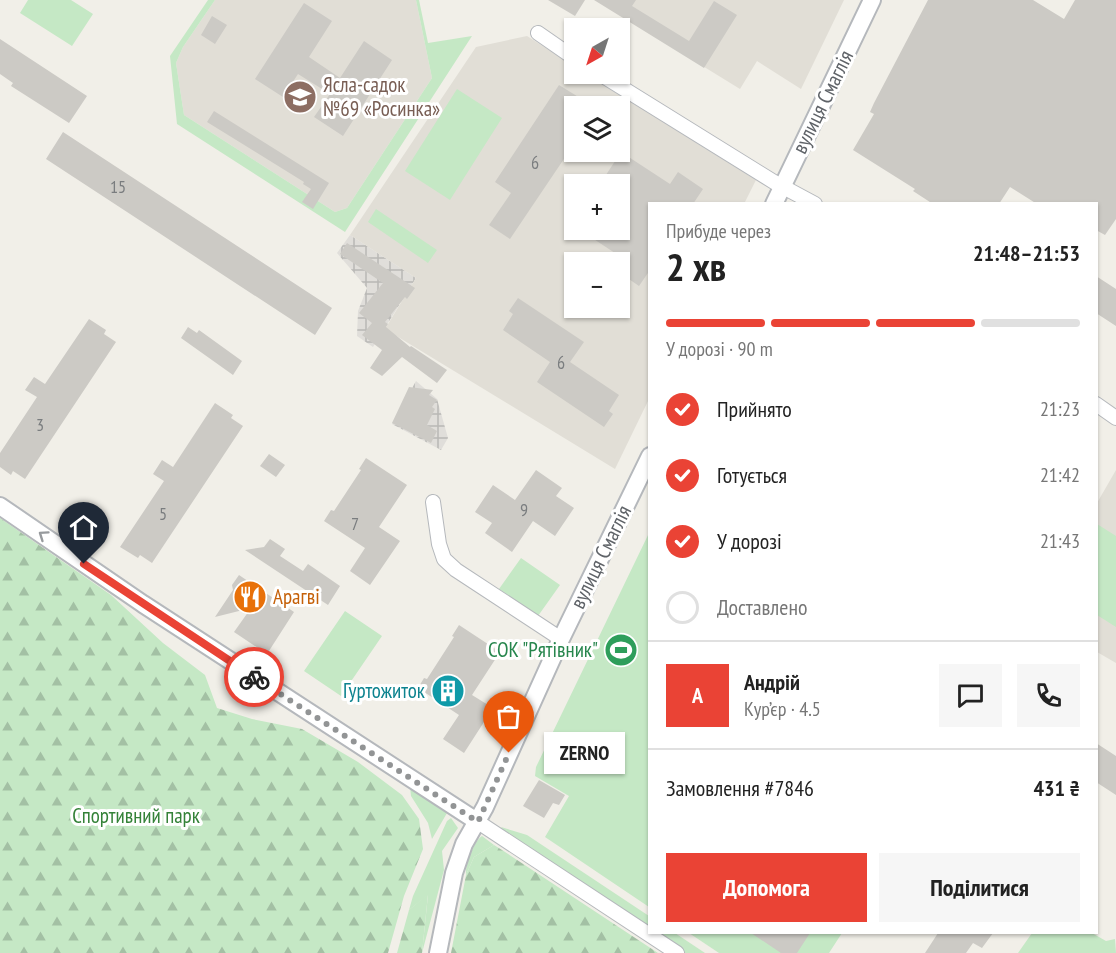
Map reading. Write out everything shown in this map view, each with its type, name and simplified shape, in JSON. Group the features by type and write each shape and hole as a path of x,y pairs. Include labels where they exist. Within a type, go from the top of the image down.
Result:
{"street":[{"name":"вулиця Смаглія","path":"775,202 872,0"},
{"path":"538,33 564,51"},
{"path":"616,84 782,187 811,202"},
{"path":"1098,405 1116,418"},
{"name":"вулиця Смаглія","path":"438,953 453,873 464,844 478,822 561,639 648,460"},
{"path":"433,502 439,544 444,559 456,570 561,639"},
{"path":"0,506 143,604 648,934"},
{"path":"648,934 677,953"}],"shaded area":[{"name":"Ясла-садок №69 «Росинка»","path":"215,0 416,0 432,78 347,208 335,212 184,115 176,63 183,47"},
{"path":"604,0 844,0 801,89 757,61 740,89 630,21 630,18 625,18 602,4"},
{"path":"527,36 564,60 564,84 602,84 621,96 564,96 564,162 630,162 630,101 756,180 745,202 648,202 648,401 615,469 385,329 416,278 350,235 476,47"},
{"path":"350,235 416,278 373,347 357,336 358,311 367,288 337,253"},
{"path":"416,381 437,399 448,438 441,450 392,424"},
{"path":"1116,470 1116,663 1098,653 1098,501"}],"green space":[{"path":"28,0 71,0 93,14 72,46 20,13"},
{"path":"208,0 215,0 183,47 176,63 184,115 335,212 347,208 432,78 416,0 419,0 428,43 472,36 345,232 177,124 170,56"},
{"path":"457,89 502,118 450,200 405,171"},
{"path":"376,209 437,250 428,263 368,222"},
{"name":"Спортивний парк","path":"0,518 111,595 163,643 205,675 217,708 252,719 302,729 358,762 402,795 419,819 423,849 404,896 388,953 0,953"},
{"path":"1098,525 1116,536 1116,627 1098,616"},
{"name":"СОК \"Рятівник\"","path":"648,535 648,906 545,837 569,796 535,776 536,767"},
{"path":"521,558 560,585 538,616 499,589"},
{"path":"345,611 382,636 341,696 304,671"},
{"path":"410,787 447,813 432,839 428,823 411,796"},
{"path":"451,818 458,828 442,851 444,870 422,953 428,895 409,910 413,896 447,821"},
{"path":"501,827 527,835 648,915 648,929 506,834"},
{"path":"482,836 494,845 474,857 466,875 471,854"},
{"path":"494,845 658,953 451,953 466,875 474,857"},
{"path":"428,894 422,953 397,953 409,910"},
{"path":"656,934 676,934 705,953 684,953"},
{"path":"690,934 841,934 829,953 719,953"},
{"path":"1031,934 1094,934 1106,941 1115,939 1116,953 1018,953"}],"building":[{"path":"548,0 585,0 575,16"},
{"path":"594,0 636,0 632,6 689,41 714,1 737,15 704,68 630,22 630,18 623,18"},
{"path":"928,0 1033,0 1064,19 1075,0 1116,0 1116,219 1105,235 1098,231 1098,202 1034,202 1010,187 1000,202 930,202 913,191 915,189 853,150 874,114 870,112"},
{"path":"304,3 332,21 309,57 340,78 364,41 392,60 343,136 314,117 330,94 298,74 283,97 255,79"},
{"path":"212,16 227,25 215,44 201,35"},
{"path":"0,39 87,96 69,123 11,86 13,83 0,74"},
{"path":"559,85 577,96 564,96 564,159 510,239 489,225 511,193 495,182"},
{"path":"214,111 329,183 313,209 302,202 311,189 303,184 304,182 207,122"},
{"path":"63,132 332,308 315,335 46,159"},
{"path":"630,158 670,184 678,172 703,189 694,202 648,202 648,273 639,286 630,280 630,252 613,252 595,240 630,240 630,174 607,174 614,162 630,162"},
{"path":"347,243 415,288 385,322 388,324 386,327 410,347 447,370 437,383 402,357 382,376 370,368 382,350 362,335 372,323 359,313 383,283 340,254"},
{"path":"1098,277 1116,289 1116,326 1098,314"},
{"path":"518,298 584,342 570,362 619,395 609,411 613,414 604,427 537,382 550,362 503,330 513,314 509,311"},
{"path":"89,319 106,330 104,334 116,342 25,479 13,471 11,475 0,467 0,453 37,397 25,390 34,377 45,384"},
{"path":"188,327 197,333 199,330 242,361 233,375 181,338"},
{"path":"409,387 433,390 429,395 437,400 432,407 435,409 427,425 437,431 431,443 392,423"},
{"path":"215,403 233,415 231,418 243,426 152,563 140,555 138,558 120,547 164,481 153,474 162,460 173,467"},
{"path":"269,454 285,465 276,477 260,466"},
{"path":"366,458 407,485 379,527 400,541 370,585 350,571 365,548 324,521 331,510 334,511 361,470 359,469"},
{"path":"536,470 562,488 556,496 574,508 555,536 533,521 512,552 485,533 492,523 475,512 493,485 515,500"},
{"path":"270,539 285,549 280,556 303,571 308,564 340,586 328,605 245,550 264,547"},
{"name":"Арагві","path":"239,575 294,612 267,654 234,632 251,608 215,617 233,590 232,585"},
{"name":"Гуртожиток","path":"459,625 500,652 472,695 493,708 464,753 443,739 459,715 418,688 424,678 427,679 454,637 452,636"},
{"path":"1098,744 1116,756 1116,795 1098,783"},
{"path":"539,780 565,795 559,805 553,803 544,818 523,806"},
{"path":"752,934 809,934 797,953 781,953"},
{"path":"937,934 992,934 982,948 973,943 966,953 925,953"}],"way so far":[{"path":"254,677 478,822 509,753"}],"place":[{"name":"Ясла-садок №69 «Росинка»","path":"300,97"},
{"name":"Арагві","path":"250,597"},
{"name":"СОК \"Рятівник\"","path":"621,650"},
{"name":"Гуртожиток","path":"448,691"},
{"name":"ZERNO","path":"509,753"}],"route":[{"path":"84,564 254,677"}]}
